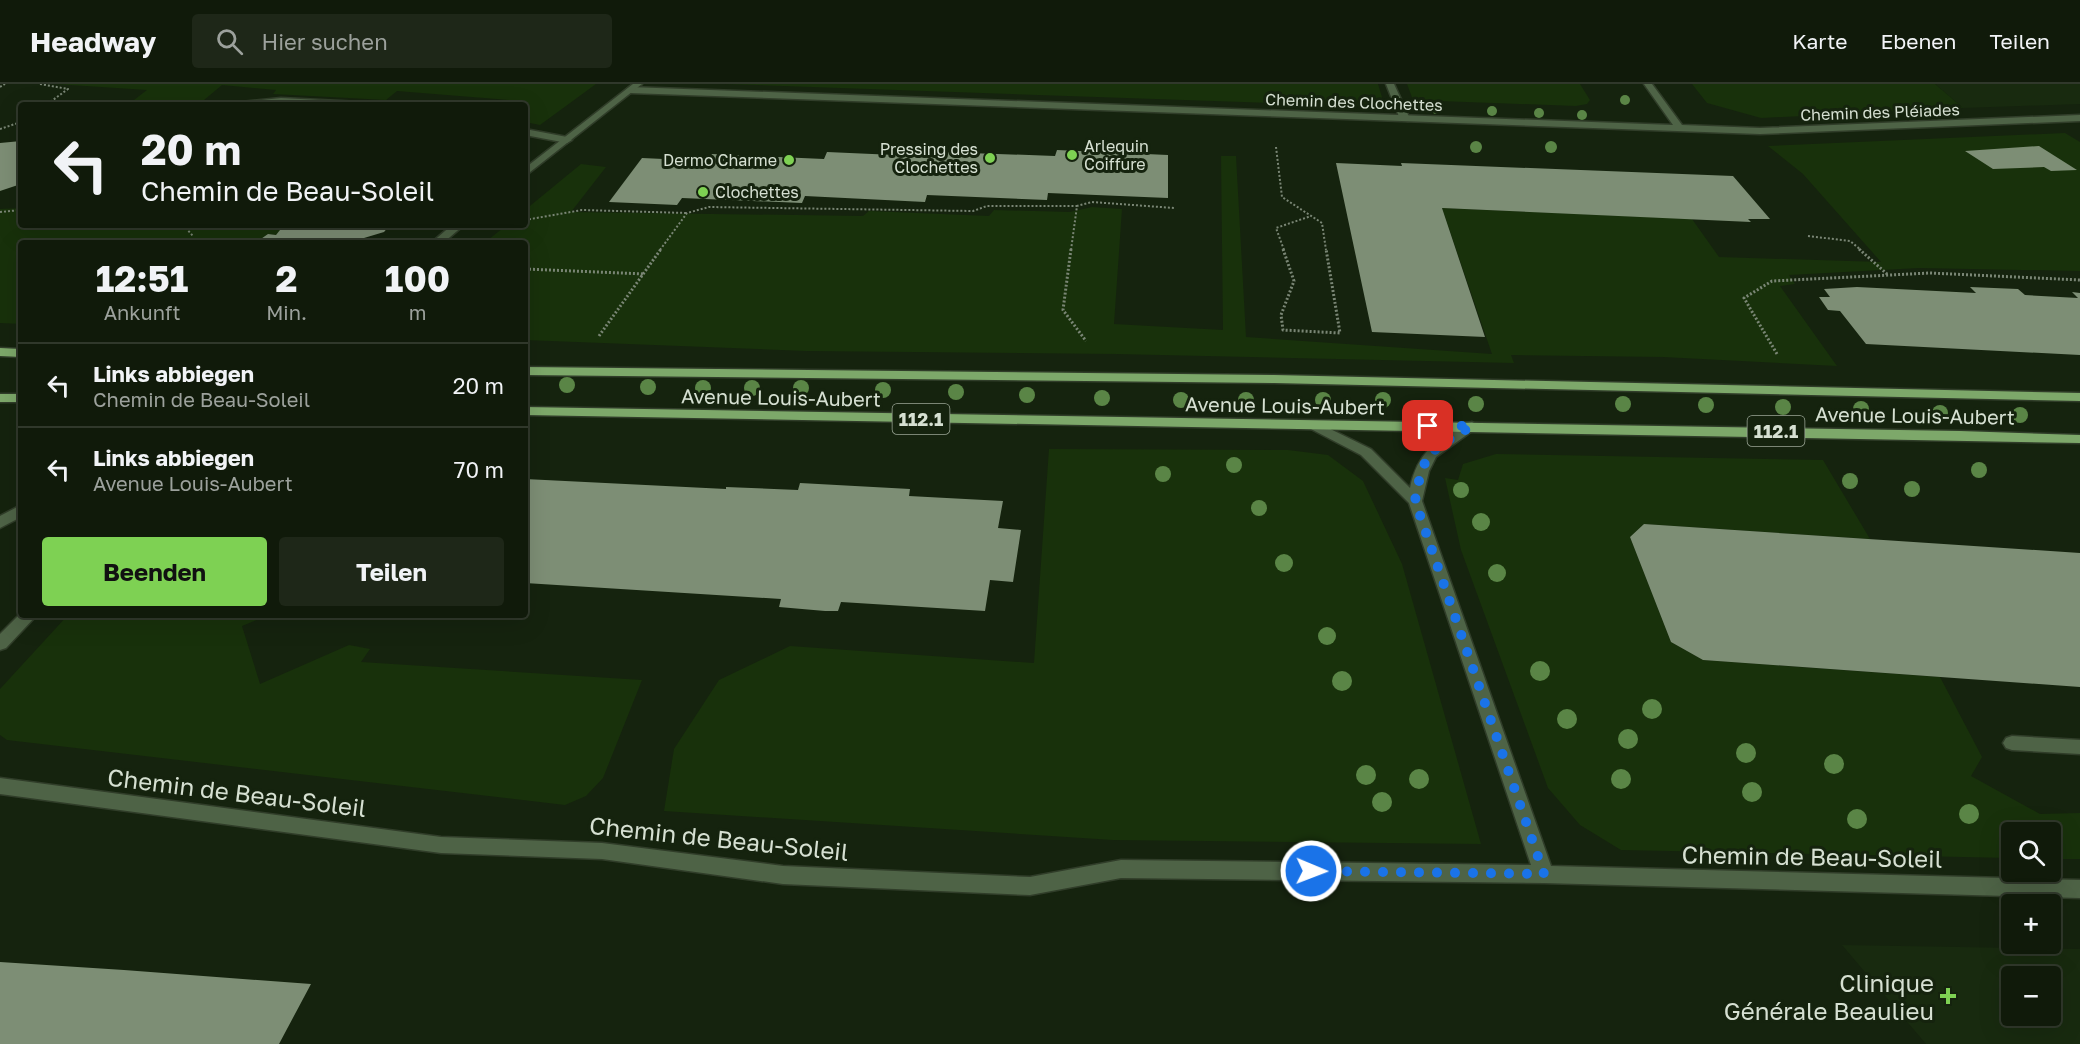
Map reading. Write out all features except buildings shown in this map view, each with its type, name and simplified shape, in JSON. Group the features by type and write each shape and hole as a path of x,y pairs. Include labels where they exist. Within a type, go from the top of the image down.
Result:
{"main road":[{"path":"0,352 18,353"},
{"name":"Avenue Louis-Aubert","path":"528,371 1283,379 2080,397"},
{"path":"0,398 18,398"},
{"name":"Avenue Louis-Aubert","path":"528,411 1316,426 1472,426 2080,439"}],"street":[{"path":"1390,84 1405,119"},
{"path":"1648,84 1680,129"},
{"path":"528,171 634,87"},
{"name":"Chemin des Clochettes","path":"634,87 1680,129"},
{"path":"271,102 301,102"},
{"name":"Chemin des Pléiades","path":"1680,129 1760,132 2080,118"},
{"path":"528,133 567,140"},
{"path":"440,240 455,228"},
{"path":"1316,426 1366,452 1415,501 1544,874"},
{"path":"1415,501 1420,471 1430,452 1472,426"},
{"path":"0,523 18,512"},
{"path":"0,644 26,618"},
{"path":"2012,742 2080,747"},
{"name":"Chemin de Beau-Soleil","path":"0,786 441,844 602,850 783,875 1030,886 1121,869 1544,874 2080,889"}],"path":[{"path":"0,87 5,84"},
{"path":"40,84 68,88 50,102"},
{"path":"0,129 18,123"},
{"path":"1276,143 1281,197 1311,216 1322,223 1340,333 1284,330 1281,315 1294,281 1276,228 1311,216"},
{"path":"528,219 582,210 687,213 709,207 848,211 863,208 973,211 987,206 1077,206 1092,202 1174,208"},
{"path":"1077,206 1063,310 1086,341 1095,347"},
{"path":"0,212 18,210"},
{"path":"594,343 687,213"},
{"path":"186,228 193,236"},
{"path":"1808,236 1850,241 1887,275"},
{"path":"528,269 645,274"},
{"path":"1782,361 1744,298 1772,281 1930,273 2080,280"}],"shaded area":[{"path":"55,84 596,84 540,125 528,123 528,102 507,102 509,100 397,91 386,100 273,94 276,90 222,85 202,102 131,102 147,90"},
{"path":"725,84 1378,84 1385,107"},
{"path":"1407,84 1580,84 1590,100 1587,104 1576,106 1413,100"},
{"path":"1692,84 1935,84 1963,108 1761,118 1707,103"},
{"path":"1935,84 2080,84 2080,104 1963,108"},
{"path":"2065,133 2080,142 2080,271 1919,268 1789,275 1795,284 1780,286 1837,366 1663,357 1511,355 1514,363 1116,354 806,351 528,340 528,240 488,240 503,228 528,228 528,208 581,164 606,167 571,212 863,216 869,211 989,216 994,210 1070,212 1092,207 1122,209 1114,324 1223,330 1221,156 1236,156 1246,337 1492,354 1442,208 1692,219 1719,257 1881,262 1803,174 1768,146"},
{"path":"18,208 18,228 283,228 276,235 268,234 259,240 18,240 18,324 0,323 0,209"},
{"path":"1049,449 1288,450 1328,455 1363,481 1402,564 1481,844 1113,840 664,811 674,749 719,680 790,646 1034,663"},
{"path":"1496,454 1823,460 1870,539 1644,524 1630,537 1671,642 1703,660 1940,677 1982,757 1971,776 2040,814 2080,813 2080,859 2061,859 2061,822 2001,822 2001,858 1621,850 1580,825 1548,788 1461,550 1445,478 1458,480 1463,464"},
{"path":"65,618 262,618 242,626 260,684 349,645 370,649 361,662 642,680 603,778 586,796 565,805 7,740 0,735 0,689"},
{"name":"Clinique Générale Beaulieu","path":"1842,945 2001,948 2001,954 2061,954 2061,949 2080,949 2080,1044 1926,1044"}],"place":[{"name":"Arlequin Coiffure","path":"1072,155"},
{"name":"Pressing des Clochettes","path":"990,158"},
{"name":"Dermo Charme","path":"789,160"},
{"name":"Clochettes","path":"703,192"},
{"name":"Clinique Générale Beaulieu","path":"1948,996"}],"route":[{"path":"1311,871 1544,874 1415,501 1420,471 1430,452 1472,426 1428,426"}]}
